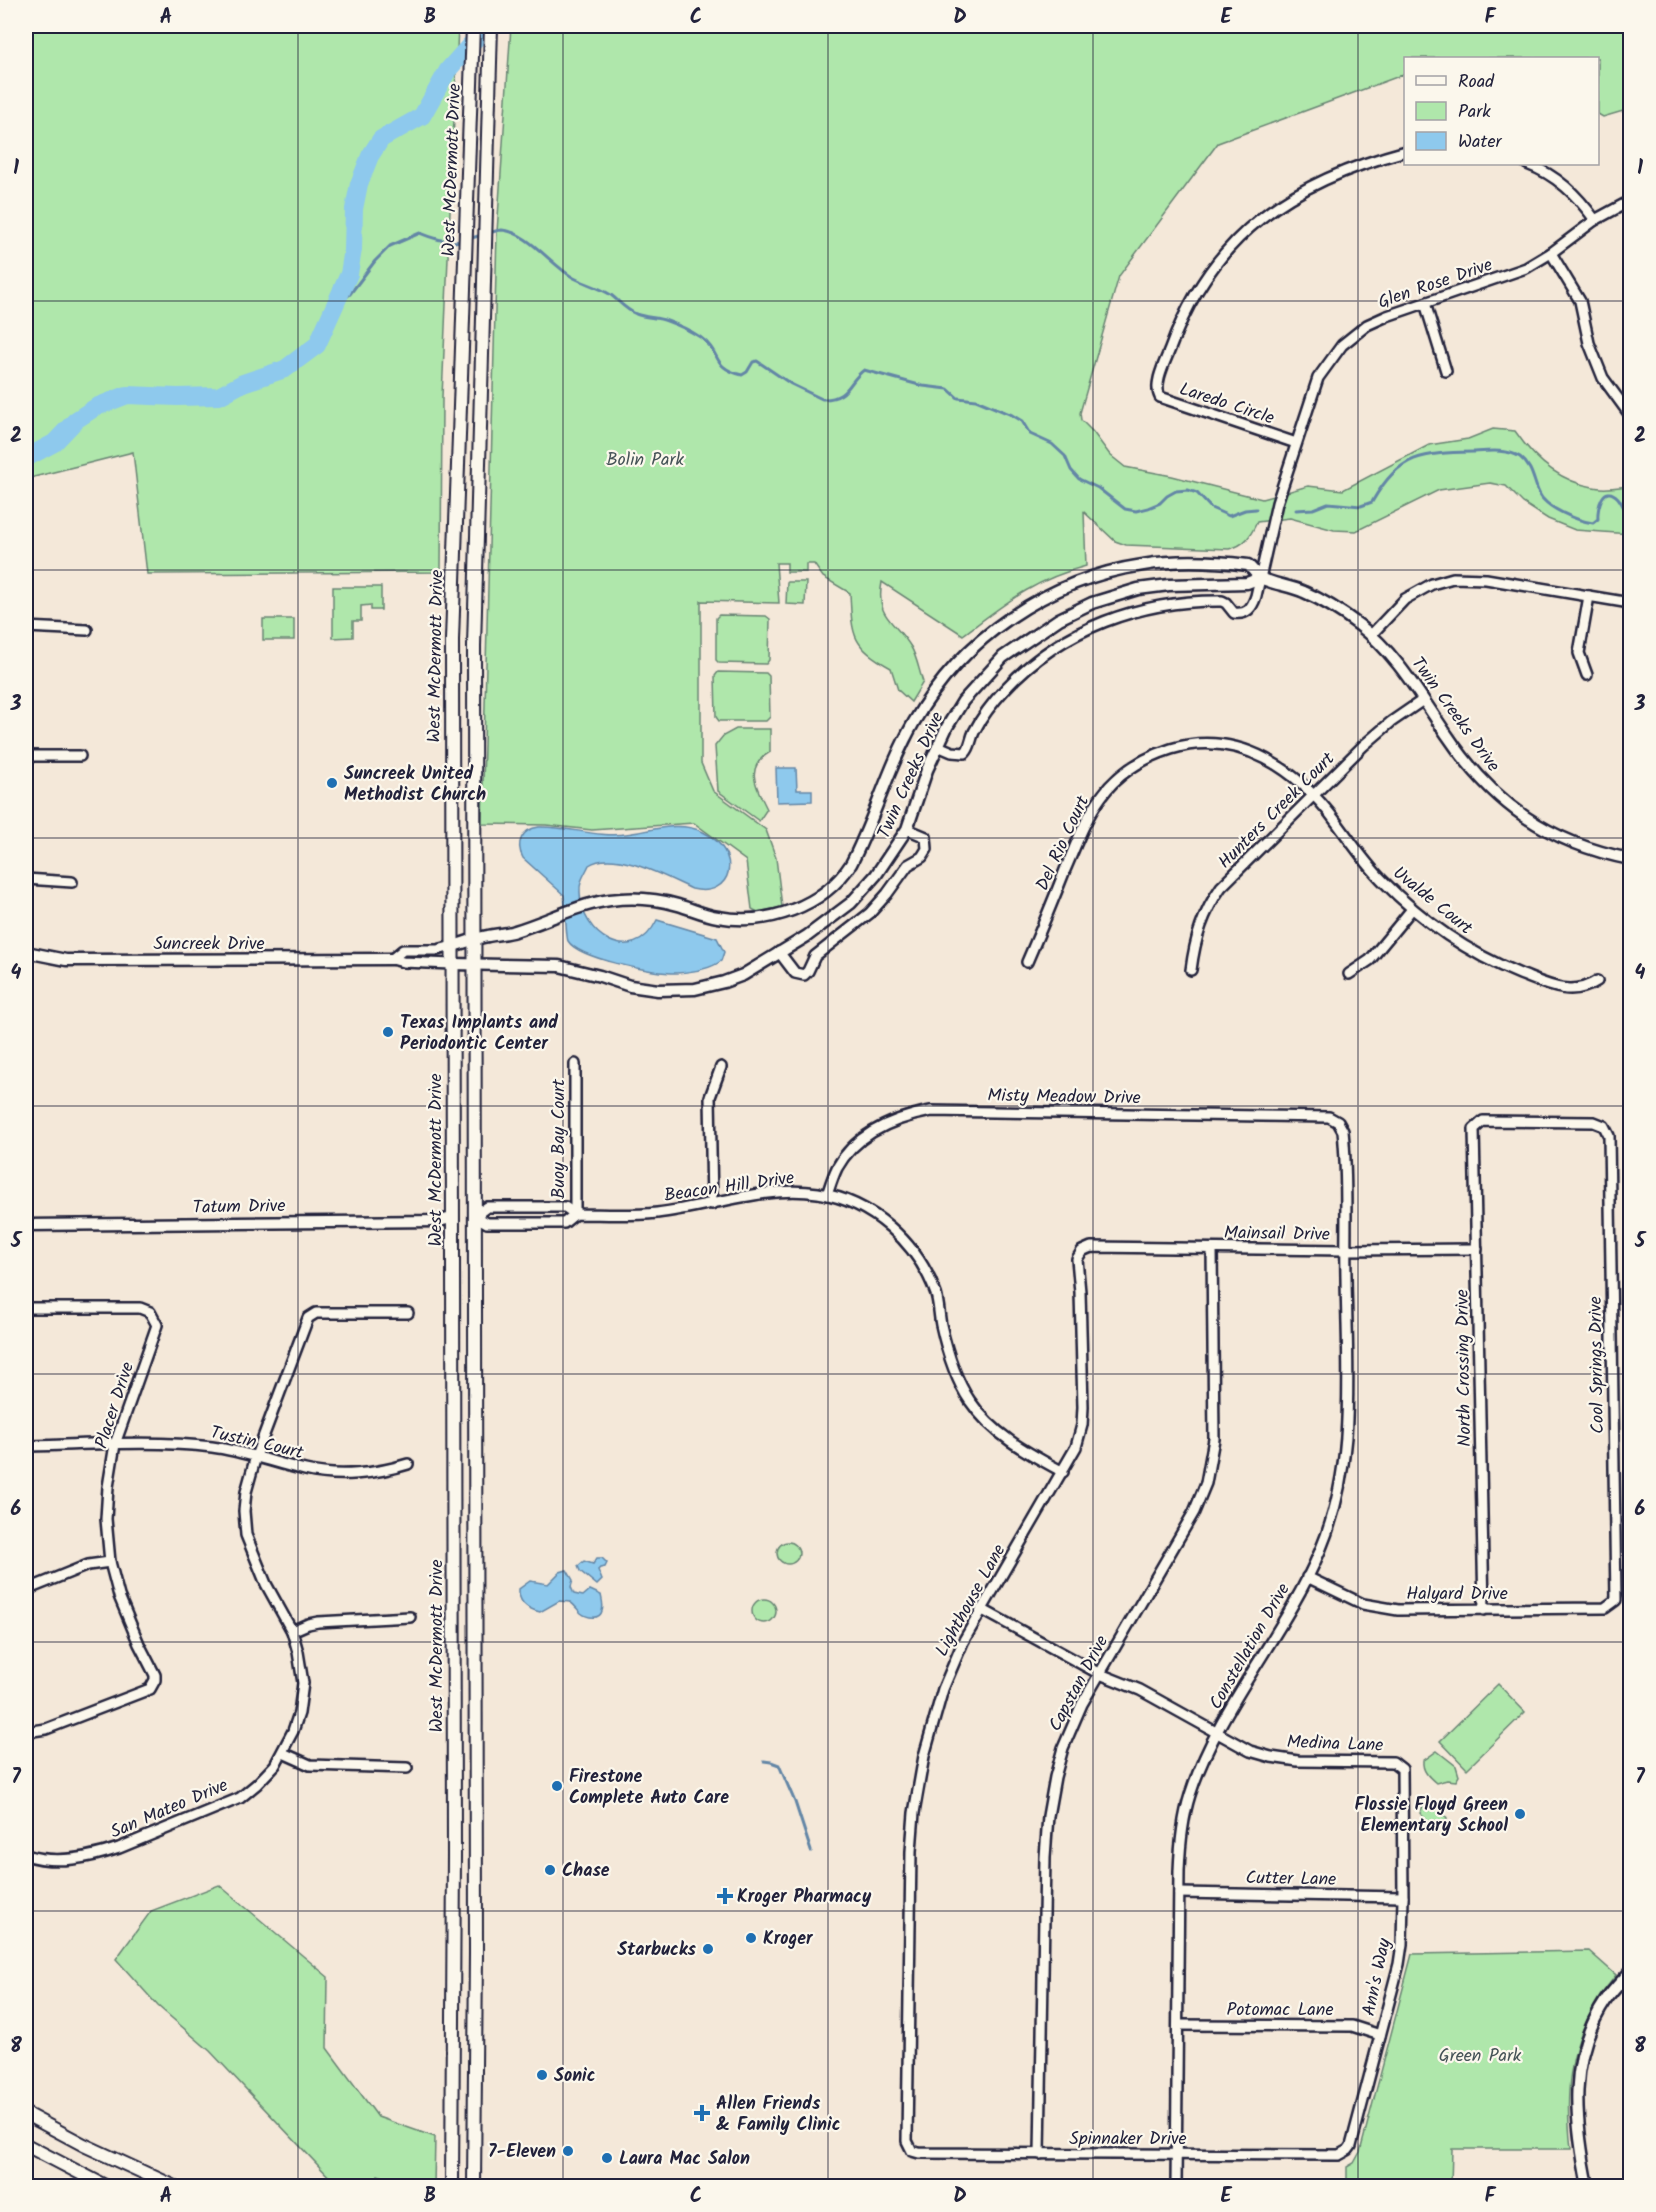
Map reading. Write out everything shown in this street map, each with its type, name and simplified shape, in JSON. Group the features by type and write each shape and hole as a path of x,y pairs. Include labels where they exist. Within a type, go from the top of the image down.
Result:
{"main road":[{"name":"West McDermott Drive","path":"452,2187 454,1953 452,640 473,26"},
{"name":"West McDermott Drive","path":"474,2187 476,1953 474,646 491,26"},
{"path":"453,1218 474,1216"},
{"path":"454,1953 476,1953"},
{"path":"26,2114 84,2145 173,2187"},
{"path":"26,2145 105,2187"}],"street":[{"name":"Laredo Circle","path":"1296,443 1160,397 1157,387 1174,336 1206,277 1227,250 1253,223 1278,204 1306,188 1368,163 1404,153"},
{"path":"1530,165 1546,171 1568,188 1595,220"},
{"name":"Glen Rose Drive","path":"938,746 951,752 965,753 986,713 1006,688 1046,653 1071,636 1111,618 1153,606 1222,601 1234,613 1245,613 1254,603 1277,503 1318,378 1342,345 1367,325 1387,316 1514,273 1551,253 1595,220 1630,201"},
{"path":"1551,253 1580,300 1589,343 1604,378 1630,415"},
{"path":"1425,303 1446,371"},
{"name":"Twin Creeks Drive","path":"453,946 512,932 591,903 621,899 647,899 675,904 719,917 746,920 774,916 799,907 829,888 847,870 864,837 902,746 918,716 956,664 980,640 1006,620 1072,584 1112,571 1146,564 1212,561 1248,564 1260,578 1306,592 1371,635 1392,656 1473,770 1518,812 1566,840 1597,852 1630,859"},
{"name":"Twin Creeks Drive","path":"453,964 560,966 630,986 658,990 683,991 733,979 807,936 851,903 876,875 907,828 938,746 963,701 1003,657 1059,619 1092,603 1138,589 1181,584 1247,584 1260,578"},
{"path":"1371,635 1405,599 1432,584 1453,578 1486,579 1630,603"},
{"path":"1587,675 1579,653 1589,596"},
{"path":"26,627 87,630"},
{"name":"Hunters Creek Court","path":"1191,970 1201,922 1221,886 1377,734 1424,700"},
{"name":"Del Rio Court","path":"1027,962 1085,823 1111,785 1138,763 1179,747 1202,744 1228,746 1252,752 1275,763 1293,775 1314,796"},
{"path":"26,756 80,756"},
{"name":"Uvalde Court","path":"1314,796 1337,822 1363,860 1412,909 1446,935 1477,955 1544,984 1566,990 1576,990 1586,988 1597,981"},
{"path":"779,952 795,973 804,975 819,952 870,913 908,865 922,857 927,849 926,837 907,828"},
{"path":"26,879 72,882"},
{"path":"1349,974 1370,960 1412,909"},
{"name":"Suncreek Drive","path":"392,959 403,950 437,950 453,946"},
{"name":"Suncreek Drive","path":"26,952 66,960 392,959 403,962 453,964"},
{"name":"Buoy Bay Court","path":"575,1064 575,1215"},
{"path":"712,1204 710,1097 721,1067"},
{"name":"Misty Meadow Drive","path":"827,1195 837,1168 849,1151 867,1136 905,1116 931,1111 1329,1117 1338,1122"},
{"name":"Cool Springs Drive","path":"1476,1126 1483,1121 1594,1122 1604,1126 1609,1136 1617,1595 1613,1603"},
{"name":"Constellation Drive","path":"1176,2187 1179,1893 1183,1822 1189,1796 1216,1733 1320,1551 1340,1484 1348,1432 1344,1137 1338,1122"},
{"name":"North Crossing Drive","path":"1476,1126 1473,1133 1484,1610"},
{"name":"Beacon Hill Drive","path":"575,1215 565,1207 487,1207 474,1216 487,1223 564,1223 575,1215 656,1213 797,1191 843,1199 877,1217 905,1240 915,1254 931,1282 954,1372 970,1401 991,1426 1011,1442 1063,1472"},
{"name":"Tatum Drive","path":"26,1225 440,1221 453,1218"},
{"name":"Mainsail Drive","path":"1079,1254 1091,1247 1477,1249"},
{"name":"Capstan Drive","path":"1040,2154 1045,1857 1048,1816 1055,1776 1063,1748 1082,1704 1194,1512 1206,1483 1215,1439 1212,1249"},
{"name":"Lighthouse Lane","path":"912,2151 907,2141 911,1851 914,1813 924,1756 943,1689 963,1642 1076,1447 1082,1425 1080,1292 1077,1264 1079,1254"},
{"name":"Placer Drive","path":"26,1308 140,1308 154,1315 157,1330 115,1444 108,1487 106,1519 110,1562 129,1623 153,1670 155,1680 150,1689 46,1729 26,1732"},
{"name":"San Mateo Drive","path":"26,1855 70,1860 100,1855 119,1848 240,1798 257,1784 283,1753 299,1713 303,1683 292,1631 266,1584 246,1535 244,1511 246,1491 256,1456 308,1318 316,1313 408,1313"},
{"name":"Tustin Court","path":"26,1446 115,1444 213,1447 256,1456 308,1471 337,1474 388,1470 408,1464"},
{"path":"26,1590 88,1565 110,1562"},
{"name":"Halyard Drive","path":"1307,1577 1355,1601 1398,1610 1605,1608 1613,1603"},
{"name":"Medina Lane","path":"981,1609 1100,1674 1140,1689 1250,1750 1270,1757 1298,1761 1393,1762 1400,1766"},
{"path":"292,1631 318,1622 410,1617"},
{"path":"283,1753 310,1765 407,1768"},
{"name":"Ann's Way","path":"1344,2153 1351,2146 1399,1964 1402,1944 1404,1784 1400,1766"},
{"name":"Cutter Lane","path":"1179,1893 1403,1897"},
{"path":"1588,2187 1576,2116 1576,2099 1584,2049 1601,2008 1630,1972"},
{"name":"Potomac Lane","path":"1178,2025 1352,2026 1380,2036"},
{"name":"Spinnaker Drive","path":"912,2151 919,2153 1040,2154 1339,2155 1344,2153"}],"green space":[{"path":"26,26 458,26 442,397 441,572 147,574 133,452 26,479"},
{"name":"Bolin Park","path":"511,26 1630,26 1630,109 1603,117 1599,115 1599,57 1404,57 1404,74 1218,143 1119,276 1080,413 1081,420 1110,455 1125,467 1172,476 1262,499 1308,486 1343,490 1429,445 1468,439 1493,429 1515,431 1530,451 1548,467 1569,480 1597,488 1630,486 1630,534 1575,530 1548,519 1523,503 1506,486 1490,483 1439,490 1356,531 1334,530 1290,518 1257,522 1246,540 1229,549 1126,545 1115,541 1084,512 1086,566 1050,578 1035,586 963,635 882,582 881,604 884,612 911,647 923,682 911,702 898,690 891,668 868,653 857,639 852,620 850,593 823,577 814,564 806,564 806,572 787,572 787,563 776,563 779,603 701,601 701,763 713,791 766,830 776,858 782,907 758,912 752,909 746,861 694,823 592,830 546,825 482,824 497,232"},
{"path":"787,582 806,582 805,605 786,604"},
{"path":"333,587 381,587 381,610 371,610 371,605 361,606 361,621 353,621 353,637 333,638"},
{"path":"719,615 766,616 770,619 769,660 766,664 719,663 716,660 716,618"},
{"path":"263,619 294,619 294,640 263,640"},
{"path":"718,672 766,673 769,676 770,717 766,721 719,721 716,717 715,676"},
{"path":"736,729 770,729 770,752 762,758 755,772 756,786 767,809 759,821 718,791 715,746 723,736"},
{"path":"784,1542 792,1542 799,1549 799,1557 792,1564 784,1564 777,1557 777,1549"},
{"path":"764,1599 773,1602 776,1611 773,1620 764,1623 755,1620 752,1611 755,1602"},
{"path":"1498,1684 1525,1712 1467,1769 1440,1741"},
{"path":"1437,1751 1456,1766 1459,1776 1456,1781 1447,1780 1436,1783 1427,1774 1423,1761"},
{"path":"1433,1801 1447,1818 1444,1827 1433,1828 1420,1813 1424,1804"},
{"path":"219,1885 328,1977 327,2048 378,2117 435,2137 434,2186 410,2186 378,2175 377,2186 333,2186 331,2179 210,2051 158,2006 116,1959 151,1911"},
{"name":"Green Park","path":"1589,1951 1616,1975 1587,2019 1574,2055 1568,2110 1571,2149 1452,2149 1451,2186 1347,2186 1347,2167 1354,2163 1360,2152 1412,1954"}],"water":[{"path":"776,768 796,768 797,790 812,790 812,801 777,802"},
{"path":"539,827 615,835 664,827 684,827 703,832 716,841 728,861 728,872 724,881 717,887 706,890 692,889 641,866 612,860 589,865 581,881 580,892 582,908 589,921 598,933 610,940 622,944 635,942 647,935 657,920 717,938 724,952 721,961 700,970 667,973 619,964 575,948 567,938 564,895 523,858 521,852 520,842 524,834"},
{"path":"597,1558 602,1558 607,1563 605,1567 598,1570 602,1580 597,1585 580,1571 578,1566 584,1561 593,1564"},
{"path":"567,1570 573,1580 571,1587 574,1594 583,1596 590,1590 601,1595 603,1607 599,1616 584,1615 570,1602 559,1601 540,1612 527,1607 522,1602 519,1589 530,1581 548,1584 560,1572"}],"waterway":[{"path":"26,458 54,443 76,420 96,407 127,395 219,396 243,383 285,369 317,345 349,274 353,249 354,209 359,184 370,156 381,139 422,116 448,70 487,26"},
{"path":"489,233 502,230 512,232 530,243 565,272 606,292 632,312 667,321 700,337 712,349 721,364 732,372 742,375 747,372 753,362 757,361 791,384 822,399 843,393 864,370 923,386 948,389 958,398 976,400 1022,421 1030,434 1052,444 1065,456 1071,470 1079,479 1098,488 1125,509 1136,511 1148,508 1160,503 1176,491 1188,490 1197,493 1211,508 1229,516 1256,509"},
{"path":"332,309 350,294 375,261 390,246 420,233 435,239 462,241"},
{"path":"468,239 482,235"},
{"path":"1296,510 1313,509 1328,503 1361,506 1372,502 1382,486 1403,465 1427,455 1498,451 1515,454 1524,461 1530,469 1542,499 1555,509 1579,520 1593,523 1598,519 1602,498 1608,493 1618,498 1630,520"},
{"path":"764,1761 779,1765 795,1802 811,1851"}],"place":[{"name":"Suncreek United Methodist Church","path":"332,783"},
{"name":"Texas Implants and Periodontic Center","path":"388,1032"},
{"name":"Firestone Complete Auto Care","path":"557,1786"},
{"name":"Flossie Floyd Green Elementary School","path":"1520,1814"},
{"name":"Chase","path":"550,1870"},
{"name":"Kroger Pharmacy","path":"725,1896"},
{"name":"Kroger","path":"751,1938"},
{"name":"Starbucks","path":"708,1949"},
{"name":"Sonic","path":"542,2075"},
{"name":"Allen Friends & Family Clinic","path":"702,2113"},
{"name":"7-Eleven","path":"568,2151"},
{"name":"Laura Mac Salon","path":"607,2158"}]}
